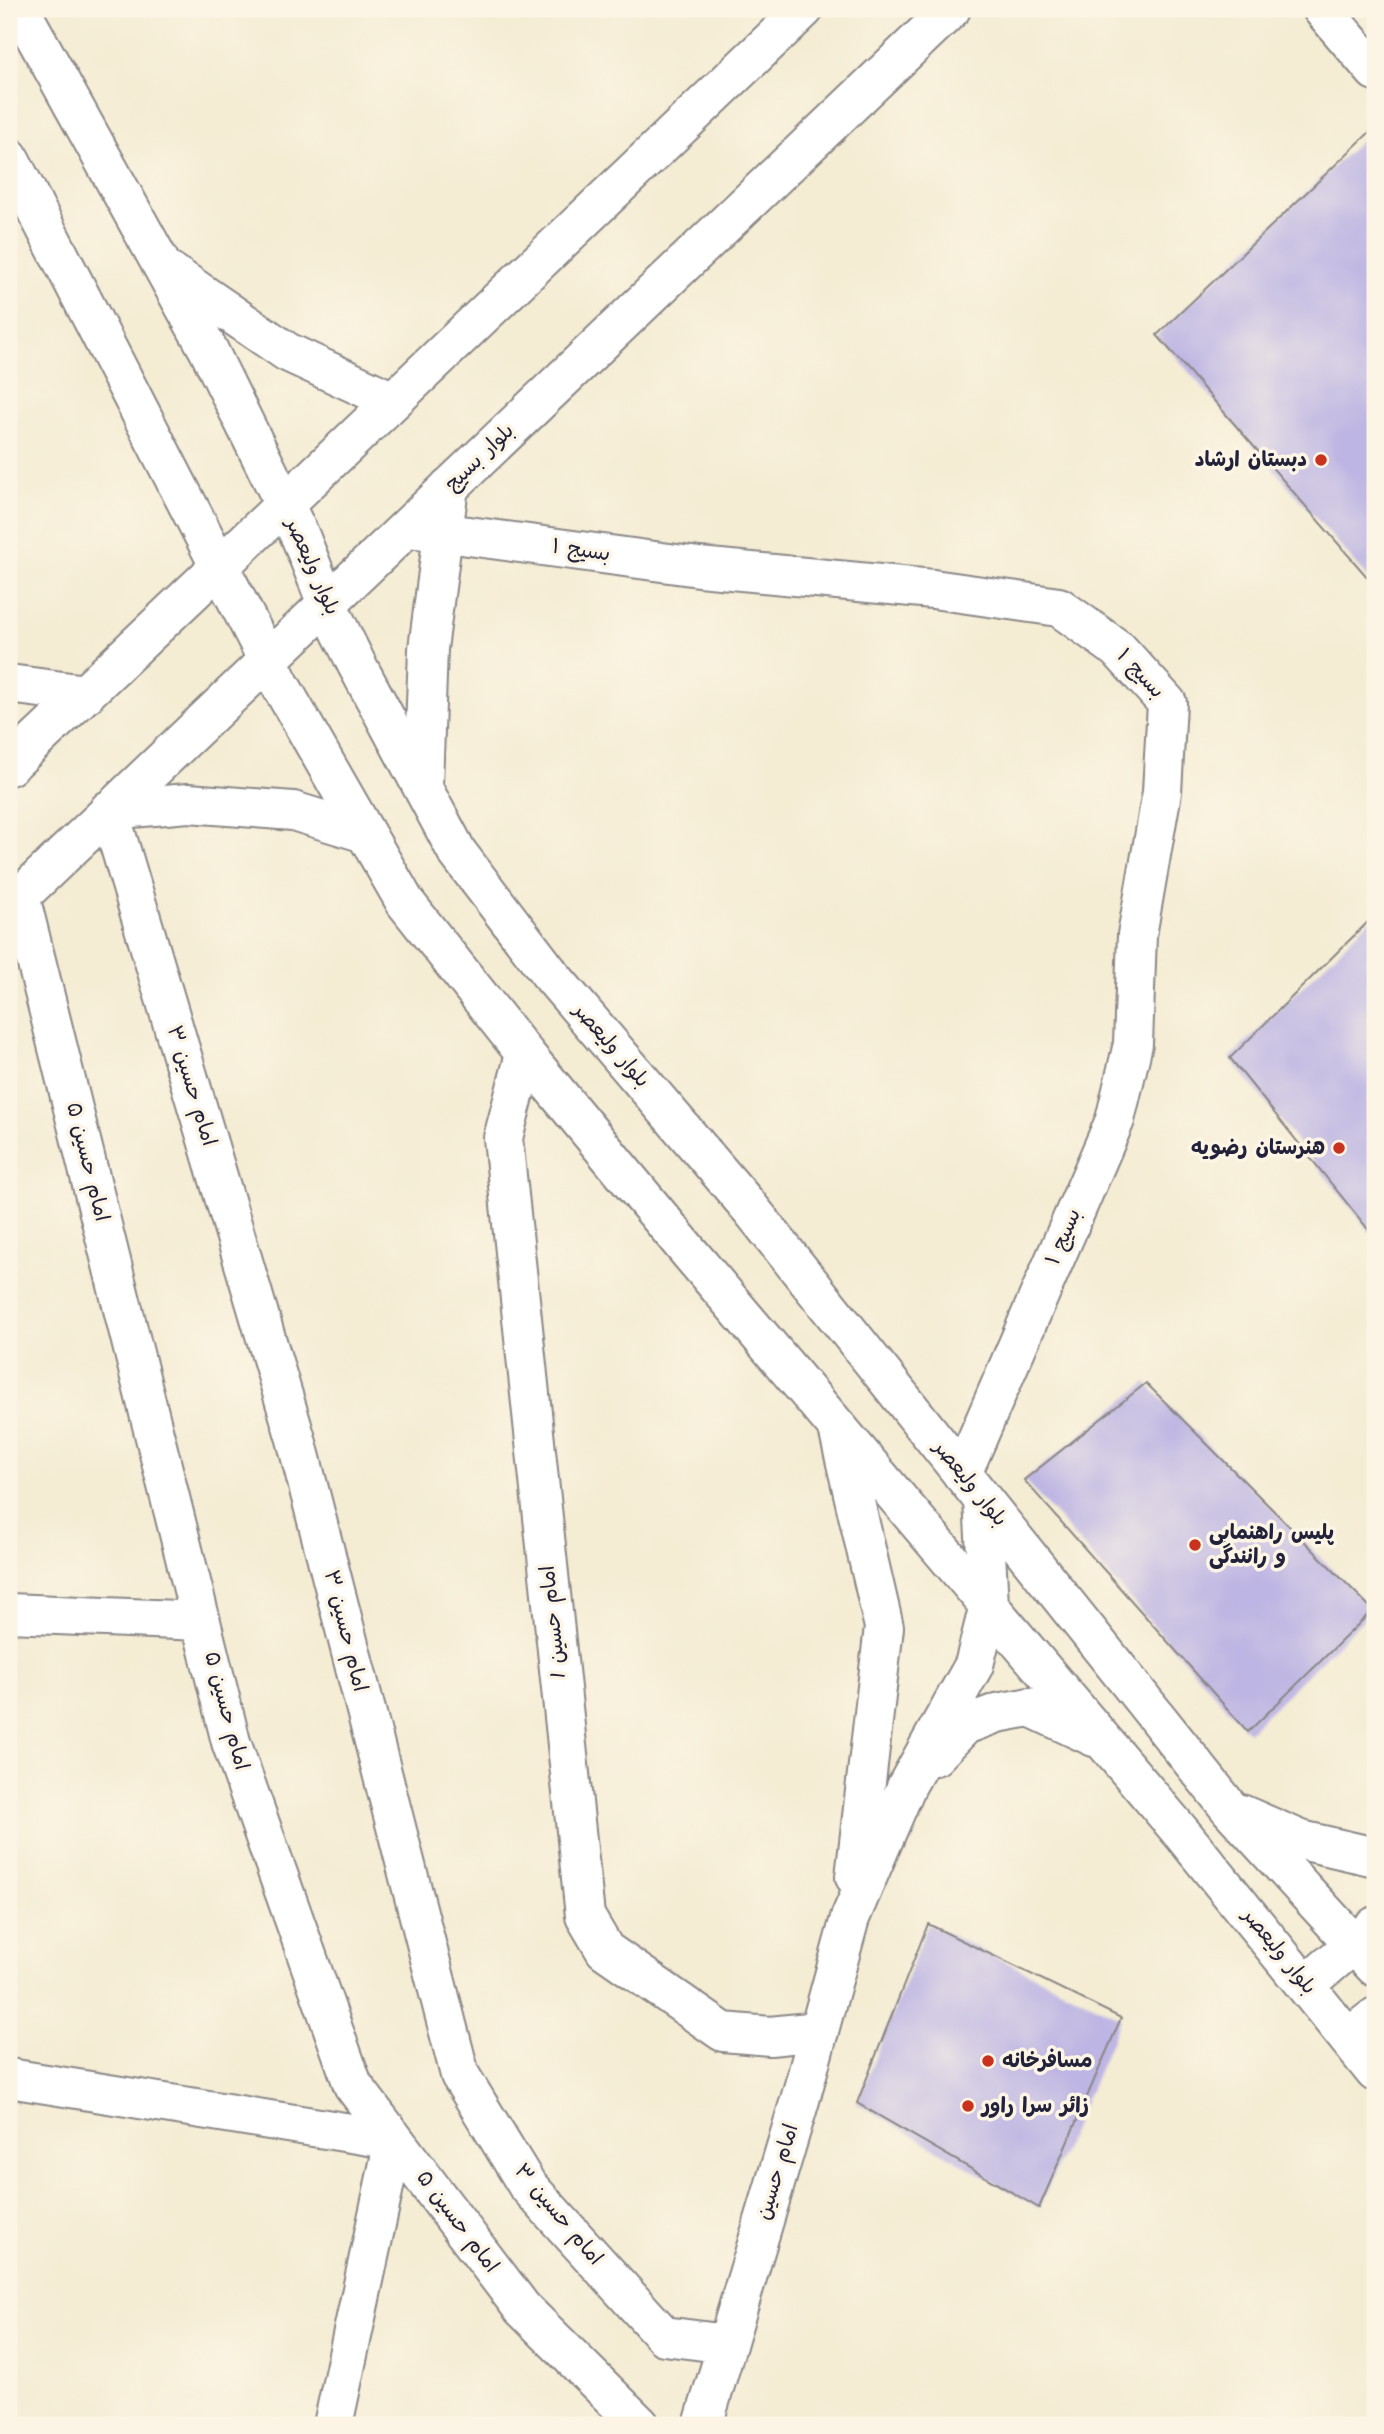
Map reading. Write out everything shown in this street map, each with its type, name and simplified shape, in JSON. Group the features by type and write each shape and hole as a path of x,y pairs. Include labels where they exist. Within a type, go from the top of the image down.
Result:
{"street":[{"name":"بلوار ولیعصر","path":"20,9 208,349 284,505 356,663 457,852 550,974 750,1208 1230,1809 1368,1945"},
{"path":"9,766 804,9"},
{"name":"بلوار بسیج","path":"15,901 327,604 425,530 449,487 951,9"},
{"path":"1322,9 1375,71"},
{"name":"بلوار ولیعصر","path":"9,157 268,660 405,902 525,1054 1105,1742 1306,1985 1361,2027 1375,2072"},
{"path":"162,267 287,352 393,401"},
{"path":"423,788 428,649 425,530"},
{"name":"بسیج ۱","path":"425,530 699,567 933,589 1059,607 1119,650 1167,703 1162,792 1137,935 1133,1044 1115,1120 973,1488"},
{"path":"9,684 86,694"},
{"path":"108,810 188,803 293,811 365,832"},
{"name":"امام حسین ۳","path":"108,810 296,1438 460,2075 527,2185 664,2336 727,2344"},
{"name":"امام حسین ۵","path":"15,901 231,1742 353,2085 522,2308 639,2425"},
{"name":"امام حسین 1","path":"525,1054 503,1138 585,1916 605,1950 723,2032 770,2036 818,2031"},
{"path":"838,1427 884,1627 850,1918"},
{"path":"850,1918 907,1785 974,1665 989,1605 973,1488"},
{"path":"9,1613 201,1621"},
{"path":"907,1785 965,1725 997,1713 1030,1707 1105,1742"},
{"path":"1230,1809 1301,1840 1375,1857"},
{"name":"امام حسین","path":"703,2425 850,1918"},
{"path":"1306,1985 1368,1945"},
{"path":"9,2078 394,2140 333,2425"}],"building":[{"name":"دبستان ارشاد","path":"1375,127 1375,586 1157,335"},
{"name":"هنرستان رضویه","path":"1375,915 1375,1238 1230,1058"},
{"name":"پلیس راهنمایی و رانندگی","path":"1146,1383 1373,1610 1248,1732 1024,1480"},
{"name":"مسافرخانه","path":"928,1924 1121,2018 1039,2208 857,2103"}],"place":[{"name":"دبستان ارشاد","path":"1321,460"},
{"name":"هنرستان رضویه","path":"1339,1148"},
{"name":"پلیس راهنمایی و رانندگی","path":"1195,1545"},
{"name":"مسافرخانه","path":"988,2061"},
{"name":"زائر سرا راور","path":"968,2106"}]}
